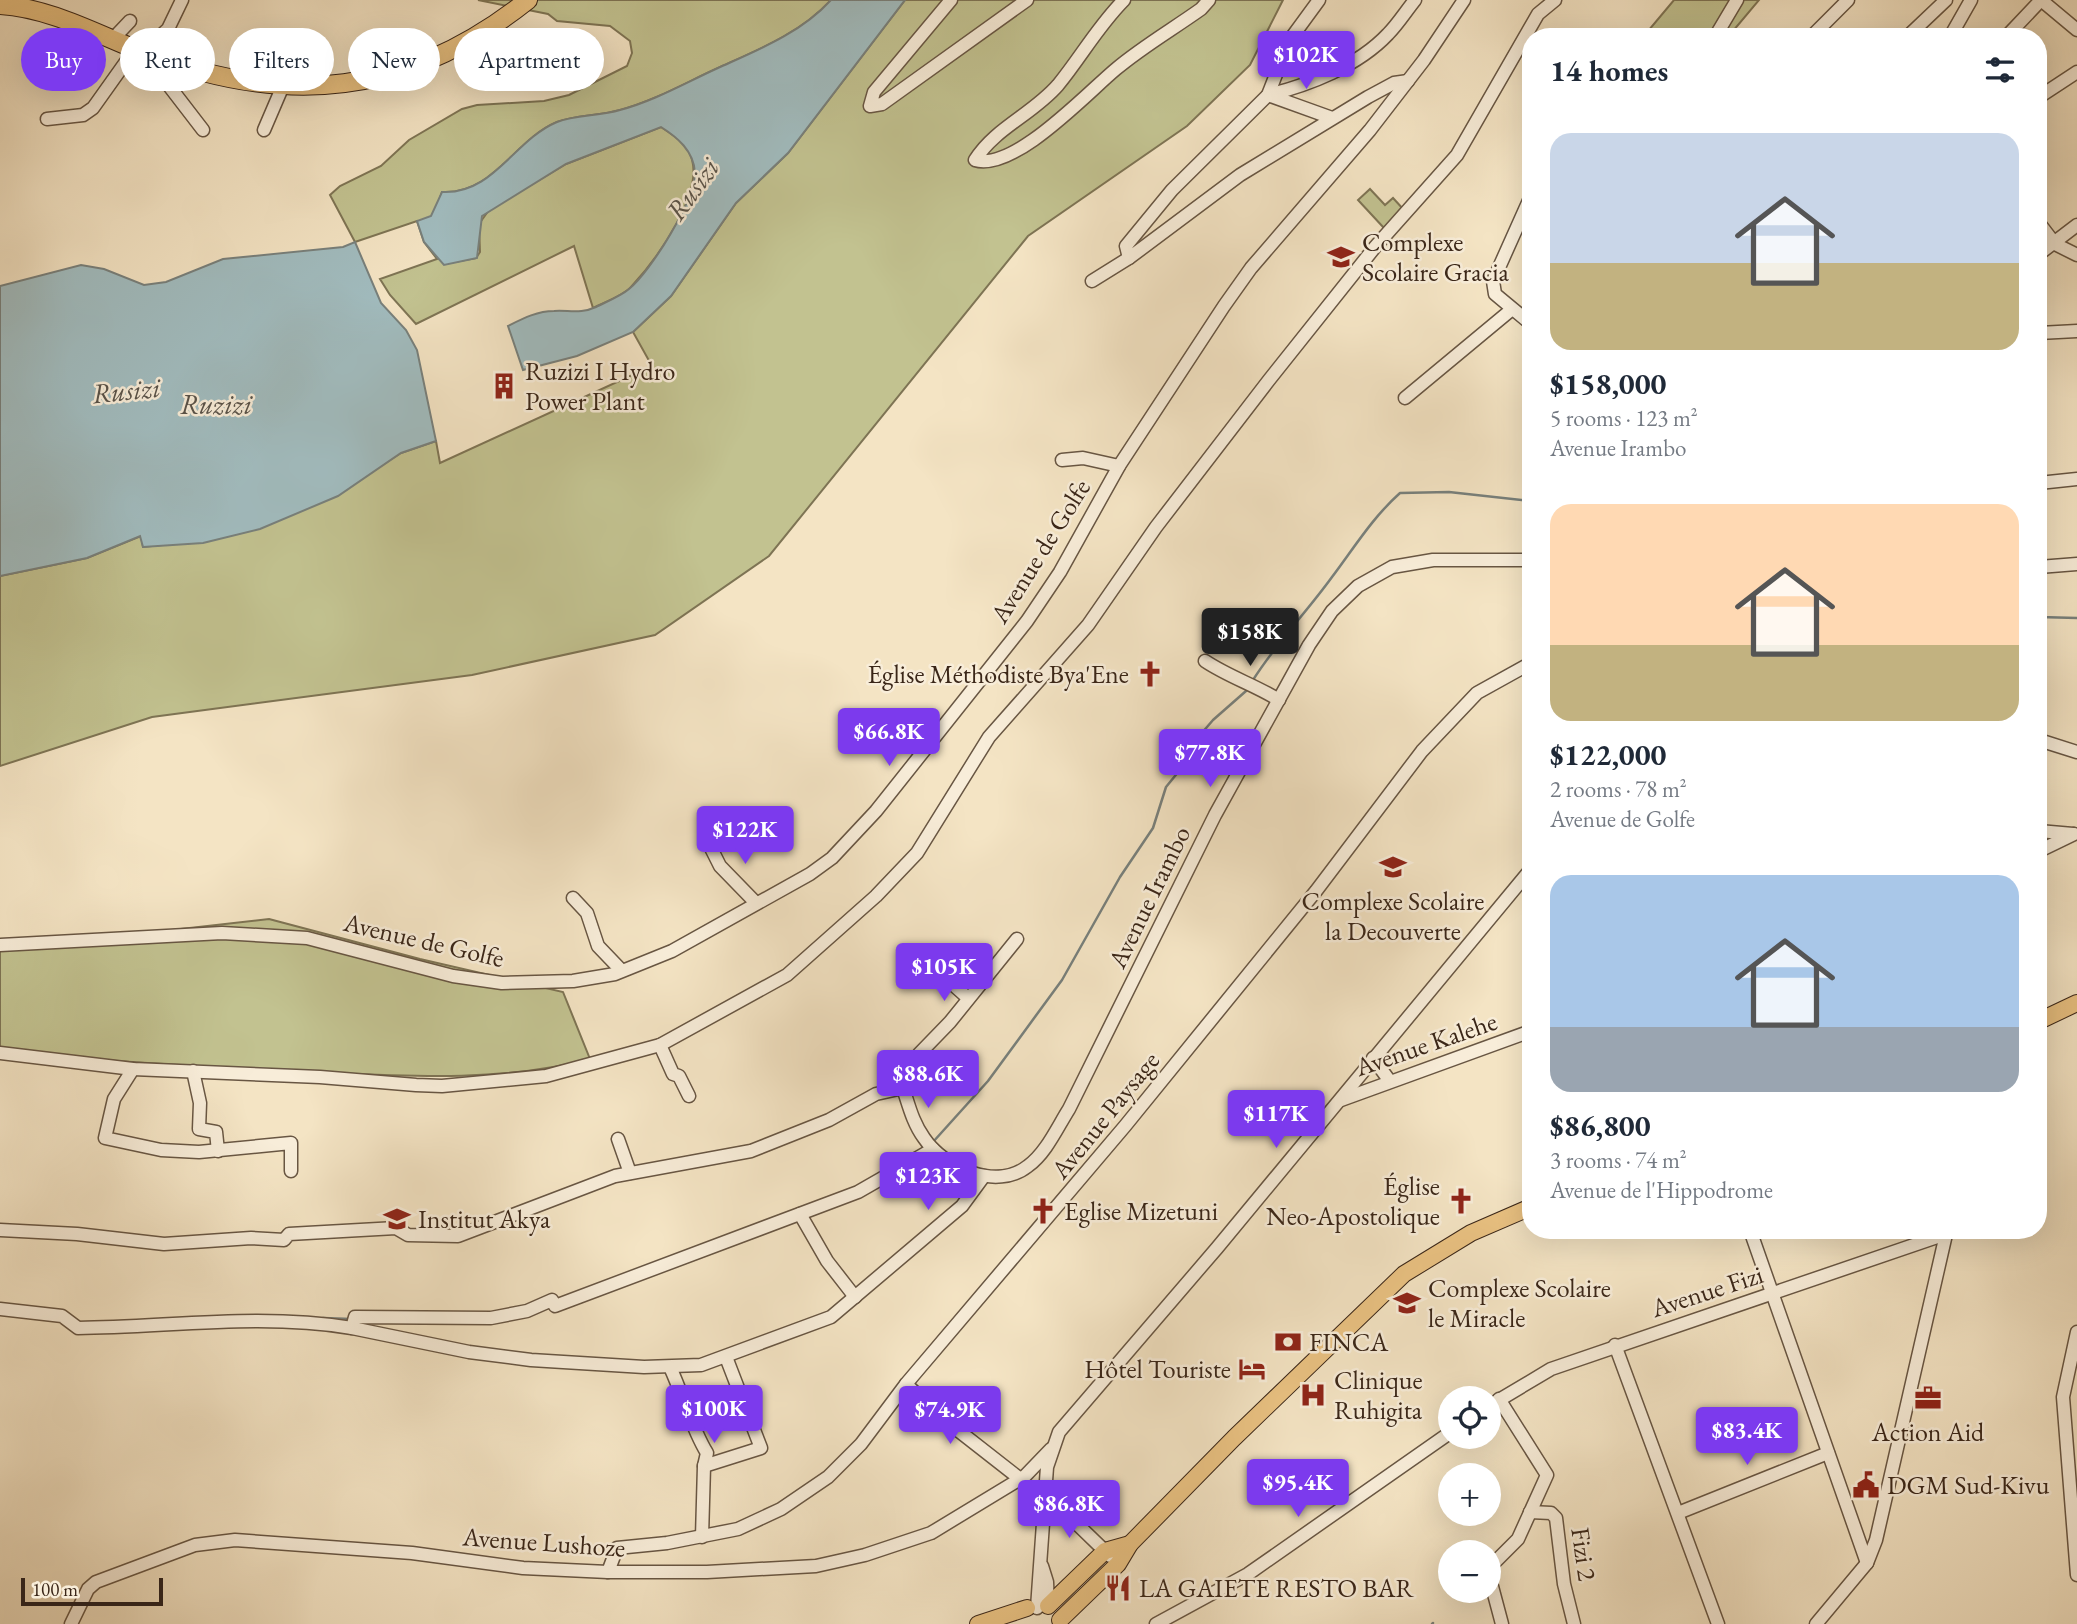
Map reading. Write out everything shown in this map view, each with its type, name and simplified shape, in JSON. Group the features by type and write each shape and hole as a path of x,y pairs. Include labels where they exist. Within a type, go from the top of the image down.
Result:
{"highway":[{"path":"334,85 419,65 494,26 528,0"},
{"path":"0,5 41,10 120,43"}],"main road":[{"path":"2047,1017 2077,1003"},
{"path":"978,1624 1036,1611 1057,1611 1060,1622 1118,1564 1129,1544 1404,1274 1471,1233 1522,1211"},
{"path":"1036,1611 1105,1551 1129,1544"}],"street":[{"path":"168,28 182,0"},
{"path":"951,0 874,92 870,106 882,104 1027,0"},
{"path":"1124,0 1098,27 1058,85 1034,110 995,136 975,160 985,163 996,160 1048,131 1116,68 1201,9 1209,0"},
{"path":"1129,258 1126,246 1156,209 1268,95 1289,41 1319,0"},
{"path":"1268,95 1306,86 1363,54 1387,36 1415,0"},
{"name":"Avenue de Golfe","path":"0,945 222,933 307,938 453,975 502,983 573,981 621,970 672,951 810,874 832,858 892,791 1048,591 1119,466 1251,268 1370,131 1464,0"},
{"path":"1530,28 1538,14 1555,0"},
{"path":"1720,28 1737,0"},
{"path":"1820,28 1848,0"},
{"path":"1916,28 1946,0"},
{"path":"1955,28 1970,0"},
{"path":"2015,28 2041,0 2077,30"},
{"path":"112,40 130,21"},
{"path":"0,1053 133,1069 442,1086 546,1076 660,1045 787,975 911,860 989,737 1088,625 1156,527 1269,380 1375,247 1457,155 1522,42"},
{"path":"2047,92 2077,72"},
{"path":"47,119 83,115 93,108 120,75"},
{"path":"1093,281 1129,258 1229,183 1332,118 1394,83 1408,80"},
{"path":"171,91 203,130"},
{"path":"264,130 281,91"},
{"path":"1268,95 1332,118"},
{"path":"1522,217 1493,281 1495,294 1522,318"},
{"path":"2047,249 2077,225"},
{"path":"2047,234 2055,244 2077,255"},
{"path":"1405,398 1511,310"},
{"path":"2047,333 2077,331"},
{"path":"1062,460 1083,458 1119,466"},
{"path":"2047,482 2077,479"},
{"name":"Avenue Irambo","path":"984,1176 1010,1175 1030,1166 1069,1109 1215,815 1318,629 1332,611 1358,586 1385,569 1433,560 1522,560"},
{"path":"2047,567 2077,565"},
{"path":"1205,661 1231,678 1261,689 1279,700"},
{"name":"Avenue Paysage","path":"608,1572 617,1548 738,1530 781,1509 828,1477 861,1444 906,1384 1011,1264 1134,1116 1316,891 1422,751 1478,693 1522,667"},
{"path":"2047,743 2077,752"},
{"path":"2047,832 2075,834"},
{"path":"2047,847 2075,834"},
{"path":"708,839 720,866 756,904"},
{"path":"1036,1611 1047,1581 1042,1566 1045,1487 1051,1450 1059,1432 1217,1248 1522,880"},
{"path":"573,898 587,913 598,946 621,970"},
{"path":"0,1309 62,1315 78,1328 245,1320 309,1322 509,1358 670,1367 701,1365 726,1357 768,1338 831,1317 962,1206 984,1176 964,1169 933,1149 915,1124 903,1088 919,1054 1017,939"},
{"path":"923,958 968,998"},
{"name":"Avenue Kalehe","path":"1337,1101 1522,1034"},
{"path":"660,1045 673,1074 680,1076 689,1096"},
{"path":"1373,1058 1389,1080"},
{"path":"133,1069 114,1099 105,1138 161,1150 218,1151 291,1143 291,1171"},
{"path":"193,1071 200,1102 199,1129 216,1132 218,1151"},
{"path":"0,1230 77,1234 164,1244 251,1238 264,1241 284,1240 289,1234 396,1228 408,1235 458,1236 555,1197 629,1173 751,1151 829,1120 876,1094 903,1088"},
{"path":"618,1139 629,1173"},
{"path":"352,1328 355,1317 491,1318 527,1311 552,1300 555,1306 858,1192 933,1149"},
{"path":"800,1214 827,1261 855,1297"},
{"path":"1753,1239 1867,1563"},
{"name":"Avenue Fizi","path":"1501,1398 1551,1369 1615,1345 1927,1239"},
{"path":"1815,1624 1867,1563 1877,1540 1945,1239"},
{"path":"2077,1332 2063,1397 2077,1575"},
{"path":"1615,1345 1718,1624"},
{"path":"704,1466 761,1448 726,1357"},
{"path":"670,1367 689,1408 698,1439 707,1453 704,1466 702,1537"},
{"path":"906,1384 941,1417 1022,1477 1045,1487 1118,1564"},
{"name":"Fizi 2","path":"1501,1412 1547,1475 1513,1547 1489,1572 1502,1624"},
{"path":"1156,1624 1248,1574 1438,1442"},
{"name":"Avenue Lushoze","path":"71,1624 88,1589 96,1582 195,1545 234,1540 412,1553 523,1568 608,1572 707,1572 789,1567 865,1555 931,1533 1022,1477 1051,1450"},
{"path":"1678,1513 1828,1453"},
{"name":"Fizi 2","path":"1530,1512 1551,1513 1556,1518 1564,1584 1574,1624"}],"green space":[{"path":"478,0 831,0 806,22 778,40 645,102 620,110 557,122 542,130 475,185 460,191 442,192 424,242 417,221 355,242 330,195 340,186 381,166 409,140 462,109 477,105 544,101 577,91 604,91 604,78 627,66 632,53 630,41 610,26 557,21 548,14"},
{"path":"905,0 1283,0 1250,65 1187,126 1028,236 769,556 655,635 472,675 152,717 0,766 0,576 87,558 141,536 143,547 172,544 372,471 401,453 436,441 440,463 652,366 633,332 671,296 736,203 788,153"},
{"path":"1674,0 1759,0 1736,28 1651,28"},
{"path":"661,127 680,141 689,152 693,167 692,185 686,204 666,242 628,290 593,308 574,246 416,324 390,295 380,279 437,259 424,242 444,264 476,258 480,252 479,224 489,210 566,164"},
{"path":"1370,189 1385,205 1393,198 1404,210 1384,228 1358,200"},
{"path":"269,919 420,959 563,992 590,1059 521,1072 415,1076 193,1066 0,1052 0,942 30,946"}],"water":[{"name":"Rusizi","path":"831,0 905,0 788,153 736,203 671,296 633,332 577,356 523,370 508,326 542,312 591,309 629,289 649,267 688,200 695,173 688,151 679,140 661,127 566,164 482,216 477,258 444,265 424,242 417,221 431,216 442,192 460,191 475,185 503,165 542,130 557,122 612,112 657,97 778,40 806,22"},
{"name":"Ruzizi","path":"355,242 381,303 406,330 417,350 436,441 401,453 338,496 260,529 203,543 143,547 140,536 87,558 0,576 0,286 81,265 104,269 144,285 166,282 223,259 343,247"}],"waterway":[{"path":"1253,680 1372,523 1400,493 1449,492 1522,500"},
{"path":"2047,617 2077,618"},
{"path":"933,1142 988,1081 1062,980 1120,877 1153,828 1166,787 1197,749 1201,734 1246,691"},
{"path":"323,1318 351,1319"}],"place":[{"name":"Complexe Scolaire Gracia","path":"1341,257"},
{"name":"Ruzizi I Hydro Power Plant","path":"504,386"},
{"name":"Église Méthodiste Bya'Ene","path":"1150,674"},
{"name":"Complexe Scolaire la Decouverte","path":"1393,867"},
{"name":"Église Neo-Apostolique","path":"1461,1201"},
{"name":"Eglise Mizetuni","path":"1043,1211"},
{"name":"Institut Akya","path":"397,1219"},
{"name":"Complexe Scolaire le Miracle","path":"1407,1303"},
{"name":"FINCA","path":"1288,1342"},
{"name":"Hôtel Touriste","path":"1252,1369"},
{"name":"Clinique Ruhigita","path":"1313,1395"},
{"name":"Action Aid","path":"1928,1398"},
{"name":"DGM Sud-Kivu","path":"1866,1485"},
{"name":"LA GAIETE RESTO BAR","path":"1118,1588"}]}
